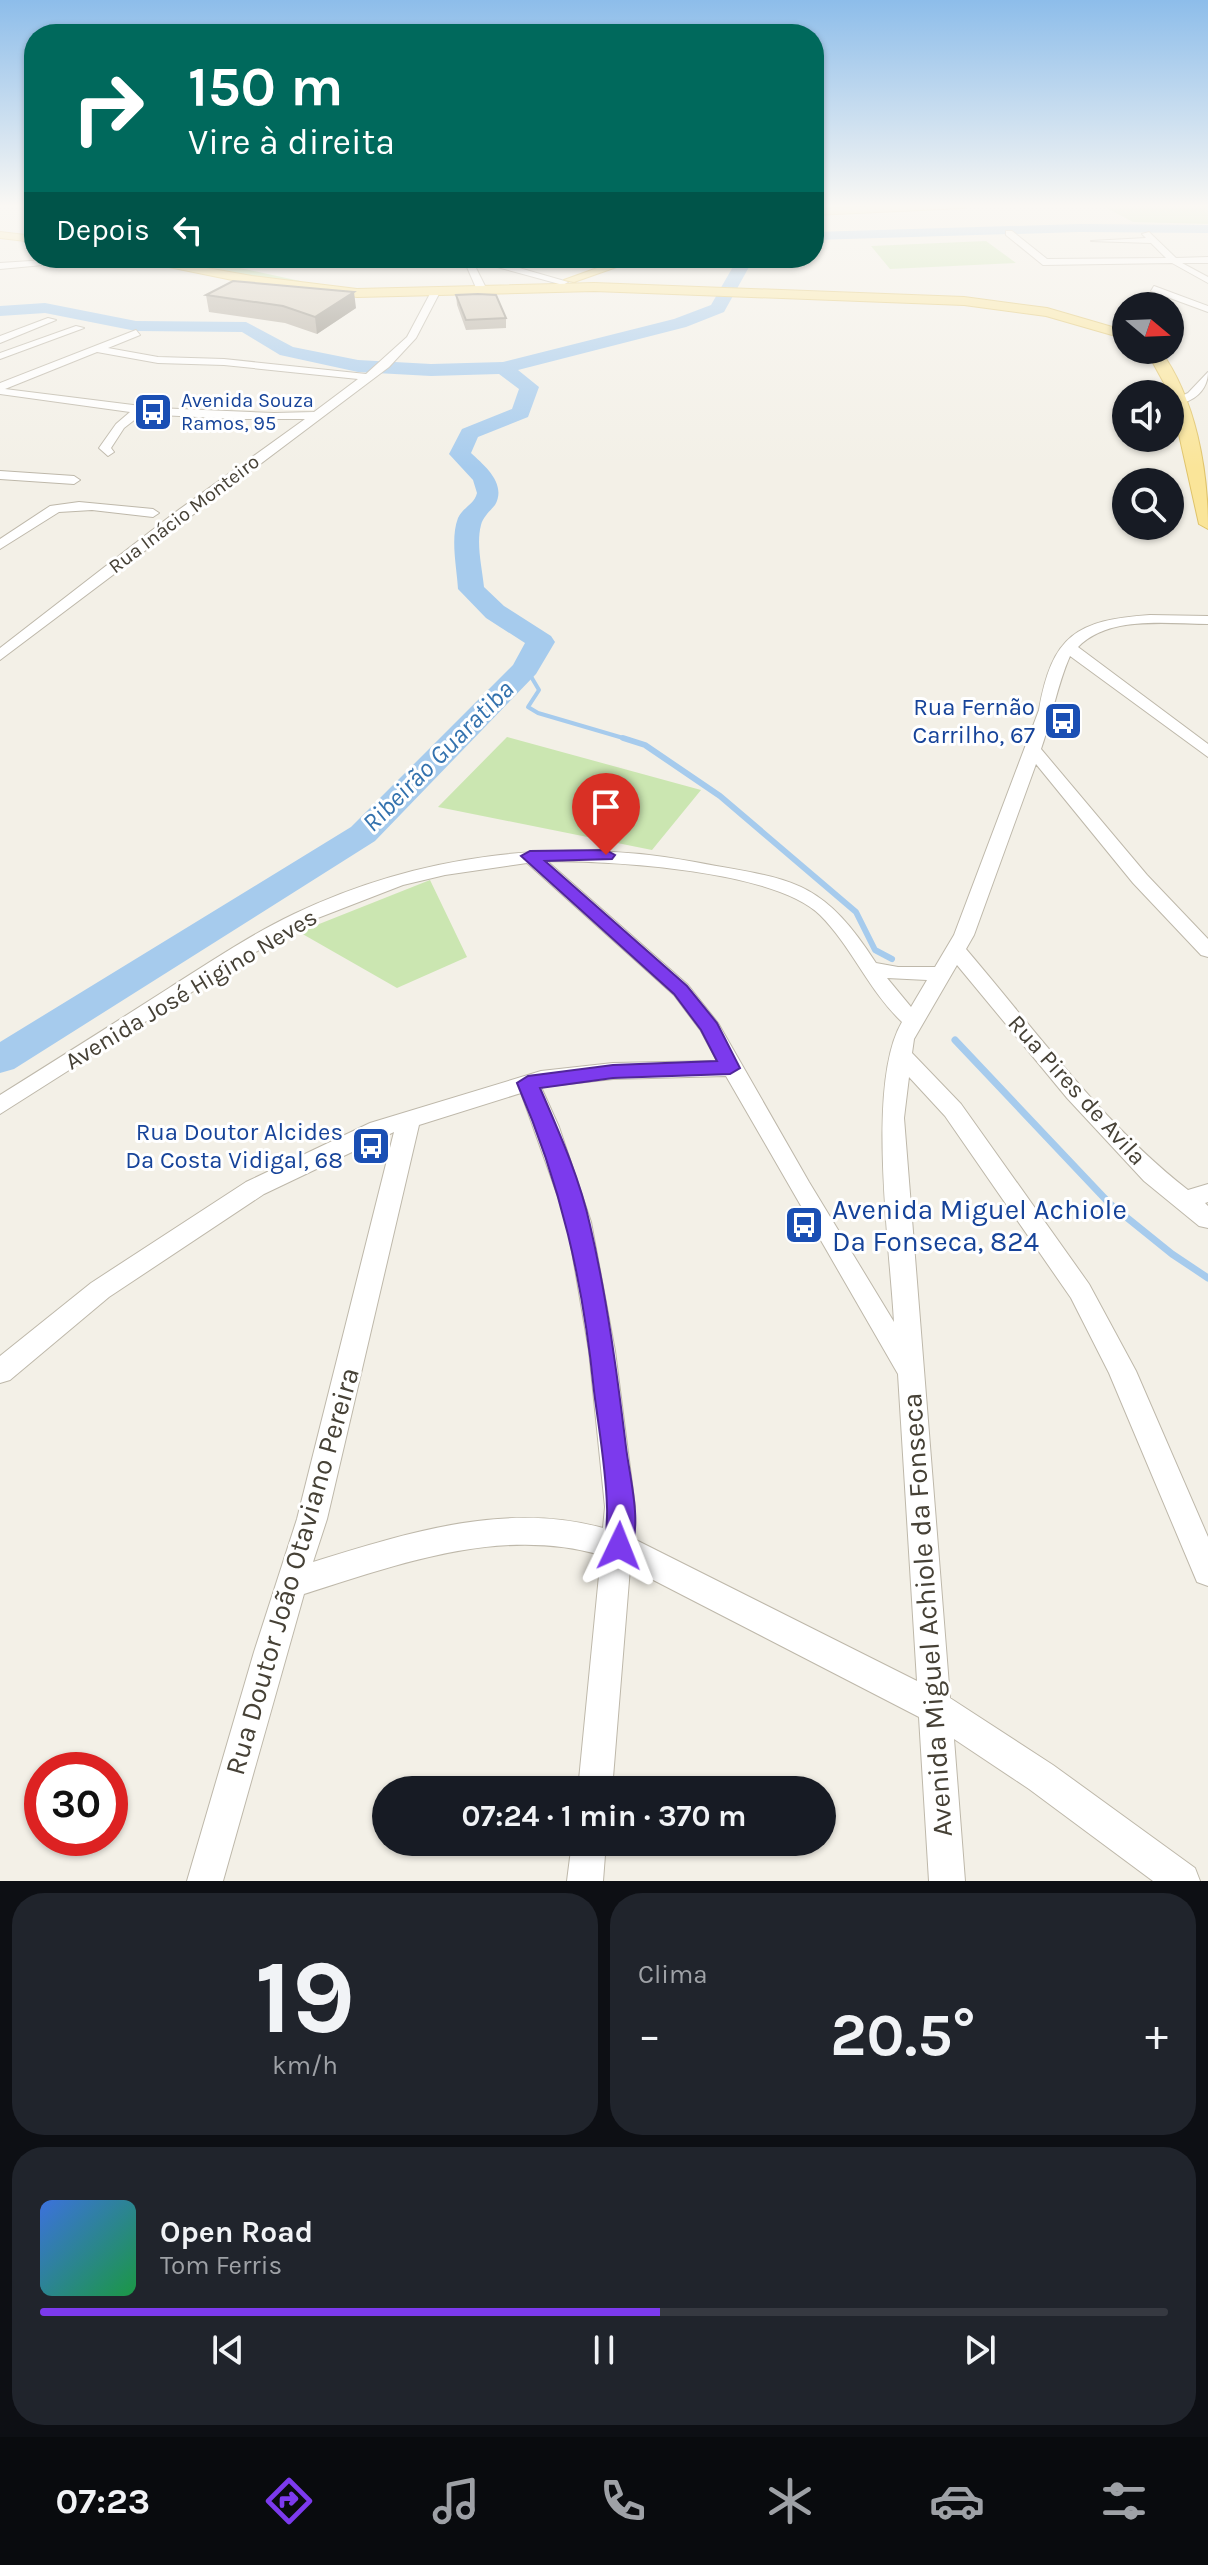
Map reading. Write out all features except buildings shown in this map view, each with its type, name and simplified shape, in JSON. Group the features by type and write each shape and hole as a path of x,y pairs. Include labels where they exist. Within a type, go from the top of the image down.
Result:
{"main road":[{"path":"355,293 405,293 433,298 465,293"},
{"path":"771,293 995,303 1078,319 1112,330"},
{"path":"1184,422 1208,524"}],"street":[{"path":"1164,293 1208,309"},
{"name":"Rua Inácio Monteiro","path":"0,655 56,609 375,371 411,338 433,298"},
{"path":"0,340 51,320"},
{"path":"0,356 79,328"},
{"path":"0,389 136,333"},
{"path":"97,349 158,360 375,371"},
{"path":"1184,399 1192,395 1208,375"},
{"path":"0,389 137,412 234,417 314,415"},
{"path":"108,452 105,448 108,439 137,412"},
{"path":"0,475 74,480"},
{"path":"0,545 55,509 64,507 78,505 153,513"},
{"path":"909,1369 893,1118 900,1054 912,1019 956,951 1047,710 1048,691 1067,646 1089,630 1105,624 1208,620"},
{"path":"1067,646 1208,752"},
{"path":"1032,749 1140,879 1208,951"},
{"name":"Avenida José Higino Neves","path":"0,1106 213,970 302,918 430,870 471,861 530,856 628,856 791,888 825,908 872,968 888,996 912,1019"},
{"name":"Avenida Miguel Achiole da Fonseca","path":"530,856 681,990 710,1028 730,1068 909,1369 947,1881"},
{"name":"Rua Pires de Avila","path":"956,951 1075,1092 1152,1175 1196,1197 1208,1219"},
{"path":"872,968 898,974 942,973"},
{"path":"900,1054 953,1110 1080,1291 1122,1371 1208,1572"},
{"path":"0,1372 100,1290 255,1188 316,1156 409,1119 528,1083 613,1071 730,1068"},
{"path":"528,1083 547,1127 579,1222 602,1351 620,1507 619,1546 596,1776"},
{"name":"Rua Doutor João Otaviano Pereira","path":"205,1881 270,1652 312,1519 409,1119"},
{"path":"294,1583 367,1560 496,1533 543,1530 575,1534 619,1546 702,1592 936,1708 1041,1777 1182,1881"},
{"path":"585,1881 588,1856"}],"green space":[{"path":"507,737 701,790 652,850 438,807"},
{"path":"430,880 467,957 397,988 299,932"}],"waterway":[{"path":"503,368 680,323 718,308 727,293"},
{"path":"0,311 45,308 136,326 246,327 287,351 358,366 431,370 503,368"},
{"name":"Ribeirão Guaratiba","path":"0,1060 363,834 526,668 532,652 541,642 495,612 471,589 467,540 470,518 480,509 488,493 483,478 460,454 469,433 521,413 529,387 503,368"},
{"path":"526,668 539,690 528,707 538,713 630,740"},
{"path":"623,738 645,745 720,796 856,912 875,950 892,959"},
{"path":"955,1040 1110,1204 1172,1254 1208,1278"}],"place":[{"name":"Avenida Souza Ramos, 95","path":"153,412"},
{"name":"Rua Fernão Carrilho, 67","path":"1063,721"},
{"name":"Rua Doutor Alcides Da Costa Vidigal, 68","path":"371,1146"},
{"name":"Avenida Miguel Achiole Da Fonseca, 824","path":"804,1225"}],"route":[{"path":"606,855 530,856 681,990 710,1028 730,1068 613,1071 528,1083 547,1127 579,1222 602,1351 620,1507 619,1546"}]}
